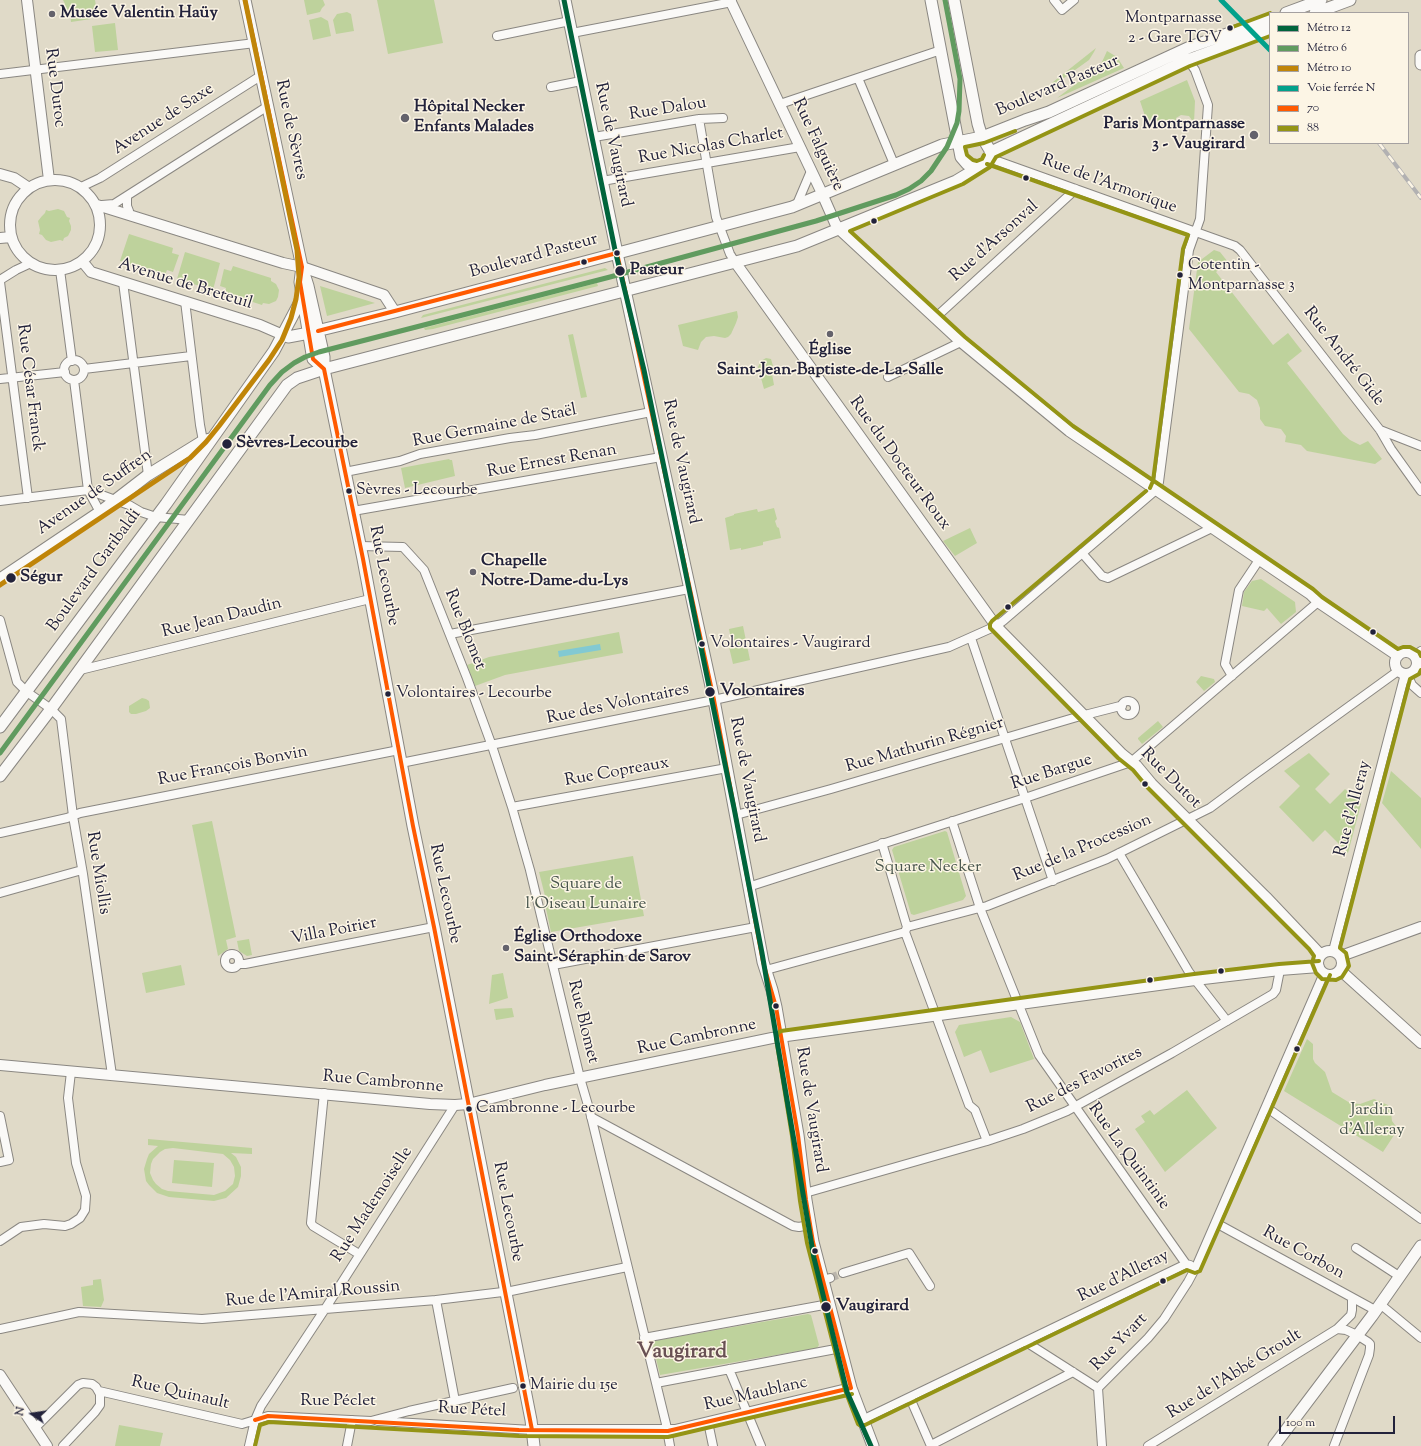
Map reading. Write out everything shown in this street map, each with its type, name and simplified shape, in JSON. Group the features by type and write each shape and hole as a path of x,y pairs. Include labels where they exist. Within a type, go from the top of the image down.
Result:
{"main road":[{"name":"Rue de Sèvres","path":"246,0 302,268 313,332 312,354"},
{"name":"Rue de Vaugirard","path":"565,0 617,253 714,700 756,927 782,1037 798,1135 809,1225 826,1279 829,1304 851,1388 872,1446"},
{"path":"931,0 962,158 966,164 978,168"},
{"path":"954,0 970,85 982,137"},
{"path":"1289,12 1322,0"},
{"path":"1318,12 1350,0"},
{"name":"Boulevard Pasteur","path":"313,332 395,312 718,227 797,204 942,145 982,137 1049,112 1186,49 1269,19"},
{"name":"Boulevard Pasteur","path":"324,370 797,246 956,181 986,163 990,155 1192,59 1269,30"},
{"path":"1421,56 1421,64"},
{"name":"Boulevard Pasteur","path":"982,137 990,155"},
{"name":"Rue de Sèvres","path":"302,268 300,282 302,298 313,332 324,357 324,370"},
{"name":"Boulevard Garibaldi","path":"0,727 156,517 207,440 274,351 302,298"},
{"path":"283,335 288,337 313,332"},
{"name":"Rue Lecourbe","path":"312,354 313,359 324,370 353,511 399,750 412,826 434,927 506,1292 534,1446"},
{"path":"0,776 80,670 287,385 301,376 324,370"},
{"name":"Avenue de Suffren","path":"0,579 100,512 148,475 207,440"},
{"path":"1274,1446 1421,1246"}],"street":[{"name":"Rue Duroc","path":"27,0 49,180"},
{"path":"1054,0 1062,10 1074,0"},
{"path":"572,33 731,1"},
{"name":"Rue Falguière","path":"731,1 823,194 835,223 840,229 961,342 1069,431 1310,594 1318,602 1398,656"},
{"path":"496,36 570,21"},
{"path":"0,74 255,43"},
{"path":"1156,490 1159,482 1189,250 1200,219 1208,105 1192,59 1186,49"},
{"path":"780,104 941,50"},
{"name":"Avenue de Saxe","path":"81,187 100,178 262,75"},
{"path":"858,78 894,164"},
{"path":"551,87 581,81"},
{"path":"97,205 114,204 268,106"},
{"name":"Rue Dalou","path":"594,137 698,119 723,118"},
{"path":"698,119 718,227 735,262"},
{"name":"Rue Nicolas Charlet","path":"602,181 800,147"},
{"name":"Rue de l'Armorique","path":"990,155 1076,189 1235,246"},
{"path":"797,204 811,171"},
{"path":"0,174 14,178 29,188"},
{"path":"49,180 61,180 81,187 89,194 97,205 100,220 99,235 91,252 82,261 72,267 60,270 45,269 31,263 18,252 11,238 10,224 13,208 23,193 38,183 49,180"},
{"name":"Rue d'Arsonval","path":"934,318 1076,189"},
{"path":"127,196 129,215"},
{"path":"97,205 302,268 384,295 395,312"},
{"path":"0,238 11,238"},
{"path":"0,243 11,238"},
{"name":"Rue André Gide","path":"1235,246 1240,250 1380,430 1391,449 1421,491"},
{"name":"Avenue de Breteuil","path":"82,261 91,272 260,325 283,335"},
{"name":"Rue du Docteur Roux","path":"735,262 996,626"},
{"path":"0,281 16,270 31,263"},
{"path":"60,270 72,361"},
{"name":"Rue César Franck","path":"0,281 28,498"},
{"path":"123,282 148,475"},
{"path":"184,301 200,425 207,440"},
{"path":"888,377 961,342"},
{"path":"84,369 191,356"},
{"path":"72,361 80,362 84,369 82,376 74,380 67,377 65,372 67,364 72,361"},
{"path":"0,379 65,372"},
{"path":"74,380 88,490 100,512"},
{"name":"Rue Germaine de Staël","path":"345,472 400,461 420,454 510,438 535,436 651,412"},
{"path":"1380,430 1421,446"},
{"name":"Rue Ernest Renan","path":"353,511 652,460 661,457"},
{"path":"0,501 88,490 156,517 189,520"},
{"name":"Rue des Volontaires","path":"401,764 714,700 949,647 996,626 1156,490"},
{"path":"1082,553 1102,576 1108,578 1212,528"},
{"name":"Rue Blomet","path":"360,546 403,547 424,570 469,682 492,746 512,807 530,870 668,1431 670,1446"},
{"path":"1232,676 1225,664 1239,590 1259,560"},
{"path":"450,634 689,589"},
{"name":"Rue Jean Daudin","path":"80,670 370,599"},
{"name":"Rue Bargue","path":"748,887 1025,798 1131,762 1318,602"},
{"path":"0,620 18,682 27,692"},
{"name":"Rue Dutot","path":"996,626 1131,762 1137,766 1321,955"},
{"path":"971,638 1053,881"},
{"path":"1403,673 1412,672 1419,668 1416,659 1417,653 1404,653 1398,656 1396,663 1403,673 1412,685 1421,693"},
{"name":"Rue de la Procession","path":"766,970 980,908 1053,881 1119,853 1210,808 1252,776 1403,673"},
{"name":"Rue d'Alleray","path":"1337,954 1403,673"},
{"name":"Rue Miollis","path":"27,692 51,709 61,719 73,816 112,1075"},
{"name":"Rue Mathurin Régnier","path":"736,815 1084,715 1122,706"},
{"name":"Rue François Bonvin","path":"0,833 73,816 80,813 399,750"},
{"name":"Rue Copreaux","path":"512,807 727,768"},
{"name":"Rue La Quintinie","path":"952,821 980,908 1039,1055 1186,1264"},
{"path":"882,843 906,930 935,1016 968,1105 975,1110 987,1141"},
{"path":"1119,853 1195,980 1227,1021"},
{"path":"0,893 82,870"},
{"name":"Villa Poirier","path":"239,964 434,927"},
{"path":"553,965 756,927"},
{"path":"1337,954 1342,964 1340,970 1333,975 1322,970 1318,962 1321,955 1326,952 1337,954 1421,927"},
{"name":"Rue Cambronne","path":"0,1065 455,1105 468,1104 580,1078 782,1037 1195,980 1280,970 1322,970"},
{"name":"Rue des Favorites","path":"805,1193 987,1141 1024,1129 1075,1108 1274,994 1280,970"},
{"name":"Rue d'Alleray","path":"862,1420 1186,1264 1196,1267 1266,1107 1322,970"},
{"path":"1340,970 1421,1043"},
{"path":"0,1241 21,1227 44,1224 66,1226 80,1218 85,1210 86,1196 76,1163 68,1098 71,1072"},
{"path":"324,1093 311,1223 360,1254"},
{"name":"Rue Mademoiselle","path":"249,1446 255,1420 261,1406 325,1309 455,1105"},
{"path":"1266,1107 1421,1219"},
{"path":"0,1116 9,1160 0,1162"},
{"path":"591,1118 793,1226 800,1227 809,1225"},
{"name":"Rue Corbon","path":"1216,1223 1352,1298 1377,1307 1421,1338"},
{"path":"1356,1248 1399,1276"},
{"path":"843,1274 909,1253 930,1286"},
{"name":"Rue de l'Amiral Roussin","path":"0,1329 79,1312 202,1319 436,1300 506,1292 627,1267"},
{"name":"Rue Yvart","path":"1026,1342 1098,1388 1148,1338 1164,1319 1196,1267"},
{"name":"Rue de l'Abbé Groult","path":"1148,1446 1337,1329 1351,1314 1352,1298"},
{"path":"436,1300 455,1401"},
{"path":"644,1338 829,1304"},
{"path":"1334,1446 1369,1355 1370,1344 1357,1335 1346,1330 1337,1329"},
{"path":"656,1383 841,1348"},
{"path":"729,1369 761,1446"},
{"path":"910,1398 931,1446 1073,1372"},
{"path":"0,1375 45,1445"},
{"name":"Rue Quinault","path":"35,1428 78,1385 87,1383 92,1384 99,1390 242,1424 255,1420"},
{"name":"Rue Péclet","path":"255,1420 268,1416 371,1421 513,1388"},
{"name":"Rue Maublanc","path":"668,1431 851,1388"},
{"path":"1098,1388 1102,1446"},
{"path":"64,1446 100,1405 101,1398 99,1390"},
{"path":"347,1446 352,1420"},
{"name":"Rue Pétel","path":"371,1421 532,1430 668,1431"},
{"path":"708,1422 713,1446"}],"green space":[{"path":"63,0 95,0 97,12 90,13 91,19 71,22 70,14 65,15 63,4 65,4"},
{"path":"304,0 323,0 325,5 320,12 307,15"},
{"path":"377,0 434,0 443,43 388,54"},
{"path":"347,12 351,14 354,31 336,34 333,20 337,14"},
{"path":"321,17 328,21 331,36 313,40 309,20"},
{"path":"115,23 118,50 95,52 92,26"},
{"path":"1096,48 1089,60 1050,88 1048,86"},
{"path":"1107,51 1117,57 1124,68 1057,98 1096,69 1102,62"},
{"path":"1187,80 1195,101 1194,123 1189,116 1181,115 1176,118 1176,124 1162,122 1161,120 1148,125 1140,101"},
{"path":"58,209 64,211 67,217 70,218 69,221 71,230 63,241 60,240 51,242 39,234 40,230 38,221 46,210 49,211"},
{"path":"129,234 173,248 172,253 179,255 173,272 167,270 165,275 120,261"},
{"path":"1214,250 1220,252 1228,262 1216,272 1273,345 1288,333 1302,351 1287,363 1343,434 1350,440 1360,445 1368,441 1382,459 1375,464 1307,451 1301,445 1285,442 1286,436 1281,429 1265,426 1260,419 1260,408 1257,400 1249,394 1239,392 1189,329 1198,262"},
{"path":"185,252 220,263 213,290 177,279"},
{"path":"233,266 271,278 271,281 276,284 279,290 276,301 269,304 263,303 262,305 225,293 226,288 220,286 224,269 231,271"},
{"path":"605,268 608,270 421,318 423,315"},
{"path":"597,283 598,286 433,329 425,330 424,328"},
{"path":"320,286 375,303 327,316"},
{"path":"737,311 738,317 736,323 728,337 706,337 701,342 698,350 683,346 678,325"},
{"path":"573,334 587,397 581,398 568,335"},
{"path":"766,358 771,359 775,373 772,374 774,385 764,389 758,367 761,361"},
{"path":"449,459 452,460 455,476 405,488 401,468"},
{"path":"774,508 777,519 775,521 777,527 779,528 781,538 763,542 763,545 741,550 741,548 730,550 725,518 734,514 757,509 758,512"},
{"path":"970,528 977,543 955,556 943,541"},
{"path":"1261,579 1295,602 1296,612 1281,624 1267,608 1264,611 1242,606 1244,592 1252,581"},
{"path":"743,626 750,660 733,664 729,647 732,646 729,629"},
{"path":"619,632 623,653 505,675 475,686 467,665 489,657"},
{"path":"1201,676 1214,679 1215,682 1204,691 1196,682"},
{"path":"142,698 149,701 150,708 146,711 131,714 129,712 129,706"},
{"path":"1158,721 1163,727 1142,744 1138,738"},
{"path":"1309,753 1330,774 1315,789 1330,804 1345,789 1361,804 1348,853 1325,830 1313,842 1279,807 1300,786 1284,771"},
{"path":"1391,771 1421,798 1421,849 1382,803"},
{"path":"212,821 236,937 226,940 228,949 218,956 192,825"},
{"name":"Square Necker","path":"945,831 947,832 966,896 963,900 914,915 911,914 892,850 894,847"},
{"name":"Square de l'Oiseau Lunaire","path":"633,856 644,916 551,932 545,904 547,904 539,872"},
{"path":"249,939 252,955 247,956 239,951 237,941"},
{"path":"181,965 185,985 146,993 142,973"},
{"path":"503,973 508,998 489,1004 492,975"},
{"path":"512,1008 514,1017 496,1020 494,1009"},
{"path":"1011,1017 1020,1022 1034,1059 990,1073 981,1050 964,1057 955,1032 959,1025"},
{"name":"Jardin d'Alleray","path":"1307,1039 1313,1044 1313,1059 1315,1063 1325,1072 1332,1092 1350,1103 1360,1104 1374,1099 1388,1105 1391,1112 1392,1121 1398,1129 1383,1152 1284,1091"},
{"path":"1187,1090 1217,1128 1165,1172 1135,1129 1145,1122 1141,1116 1150,1110 1154,1115"},
{"path":"148,1139 252,1148 252,1154 231,1153 236,1157 241,1167 241,1176 238,1187 226,1198 214,1201 169,1197 157,1193 146,1181 144,1169 149,1154 158,1146 148,1145","holes":["173,1148 223,1154 230,1160 234,1167 235,1176 233,1184 225,1191 214,1195 168,1191 162,1189 156,1184 150,1173 153,1159 165,1149"]},
{"path":"174,1160 214,1163 212,1187 172,1183"},
{"path":"101,1279 104,1300 101,1307 83,1306 81,1287 93,1285 93,1280"},
{"path":"808,1314 811,1315 819,1345 817,1348 660,1375 653,1341"},
{"path":"119,1425 163,1433 160,1446 115,1446"}],"water":[{"path":"600,644 601,650 559,657 558,651"}],"tunnel":[{"path":"830,1278 843,1273"}],"railway":[{"path":"1380,144 1421,198"}],"metro line":[{"name":"10","path":"0,585 190,458 219,426 269,360 282,340 291,318 296,299 299,277 297,250 245,0"},
{"name":"12","path":"564,0 615,250 644,370 734,808 762,953 814,1258 847,1392 871,1446"},
{"name":"6","path":"0,753 270,385 282,372 294,363 319,352 610,277 816,221 896,195 921,181 931,171 947,147 957,123 959,111 960,79 945,0"}],"rail line":[{"name":"N","path":"1221,0 1269,49"}],"transit line":[{"name":"70","path":"245,0 302,267 300,282 313,359 324,369 363,559 413,826 532,1430"},
{"name":"88","path":"1230,28 1269,13"},
{"name":"88","path":"1269,36 1190,66 996,157 990,167 963,184 850,231 965,337 1073,426 1313,589 1322,597 1398,649 1410,647 1419,652 1421,656"},
{"name":"88","path":"984,155 982,159 977,161 973,160 967,155 965,147 984,143 1015,131"},
{"name":"88","path":"987,164 1188,235 1183,249 1153,481 1150,488"},
{"name":"70","path":"617,253 714,700 763,962 776,1007 798,1135 813,1242 851,1388"},
{"name":"70","path":"318,331 617,253"},
{"name":"88","path":"1146,491 992,621 990,628 1118,758 1133,770 1148,788 1309,949 1314,956 1312,963 1316,973 1322,979 1336,980 1342,977 1349,966 1346,953 1340,948 1410,679 1419,674 1421,670"},
{"name":"88","path":"1319,961 1194,974 781,1031 778,1033 776,1038 807,1243 845,1390 858,1424 861,1426 865,1425 1187,1270 1195,1273 1200,1271 1330,975"},
{"name":"70","path":"255,1420 268,1416 519,1430 668,1431 851,1388"},
{"name":"88","path":"255,1446 260,1425 269,1422 519,1436 668,1437 852,1394"}],"place":[{"name":"Musée Valentin Haüy","path":"52,14"},
{"name":"Montparnasse 2 - Gare TGV","path":"1230,28"},
{"name":"Hôpital Necker Enfants Malades","path":"405,118"},
{"name":"Paris Montparnasse 3 - Vaugirard","path":"1254,135"},
{"name":"Pasteur","path":"620,271"},
{"name":"Cotentin - Montparnasse 3","path":"1180,275"},
{"name":"Église Saint-Jean-Baptiste-de-La-Salle","path":"830,334"},
{"name":"Sèvres-Lecourbe","path":"227,444"},
{"name":"Sèvres - Lecourbe","path":"349,491"},
{"name":"Chapelle Notre-Dame-du-Lys","path":"473,572"},
{"name":"Ségur","path":"11,578"},
{"name":"Volontaires - Vaugirard","path":"702,644"},
{"name":"Volontaires","path":"710,692"},
{"name":"Volontaires - Lecourbe","path":"388,694"},
{"name":"Église Orthodoxe Saint-Séraphin de Sarov","path":"506,948"},
{"name":"Cambronne - Lecourbe","path":"469,1109"},
{"name":"Vaugirard","path":"826,1307"},
{"name":"Mairie du 15e","path":"523,1386"}],"district":[{"name":"Vaugirard","path":"682,1353"}]}
